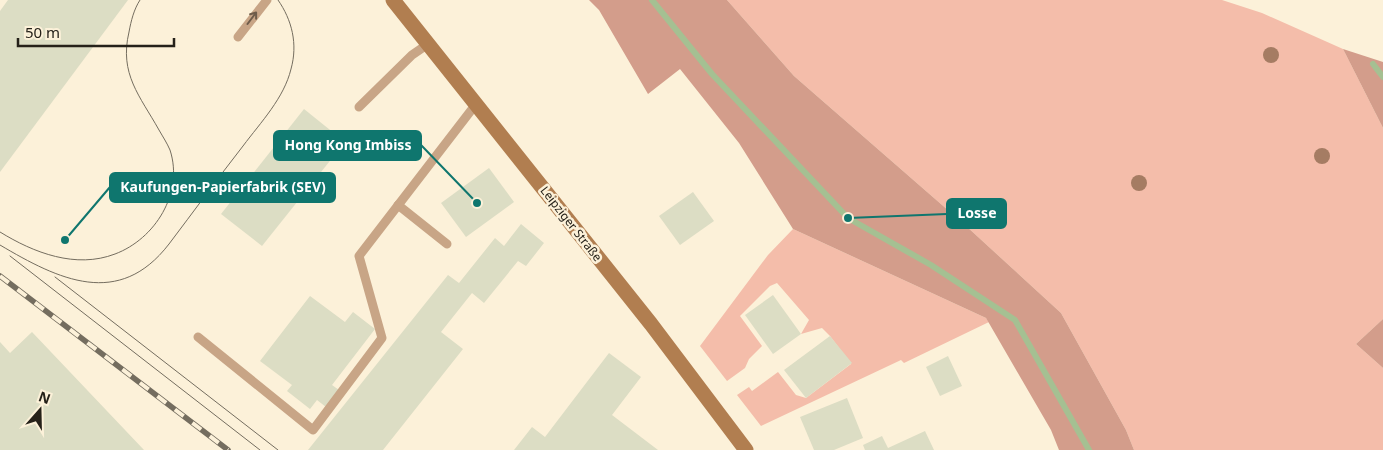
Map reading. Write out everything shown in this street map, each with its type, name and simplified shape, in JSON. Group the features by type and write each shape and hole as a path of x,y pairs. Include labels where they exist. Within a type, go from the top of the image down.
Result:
{"street":[{"name":"Leipziger Straße","path":"393,0 651,324 746,450"}],"lane":[{"path":"238,37 267,0"},
{"path":"358,107 412,55 428,44"},
{"path":"198,337 313,430 382,338 358,256 476,104"},
{"path":"398,205 447,244"}],"shaded area":[{"path":"589,0 727,0 794,76 965,225 1061,313 1126,430 1134,450 1059,450 1051,430 986,318 793,229 739,143 680,69 648,94 599,10"},
{"path":"727,0 1222,0 1262,13 1343,49 1383,128 1383,319 1356,344 1383,368 1383,450 1134,450 1126,430 1061,313 965,225 794,76"},
{"path":"1343,49 1383,62 1383,128"},
{"path":"793,229 986,318 989,322 904,363 901,360 761,426 737,395 749,387 752,391 778,372 796,395 806,398 851,364 822,328 801,334 809,320 777,283 770,286 740,316 762,346 749,359 745,368 727,381 700,346 768,255"},
{"path":"1383,319 1383,368 1356,344"}],"building":[{"path":"8,0 128,0 0,172 0,11"},
{"path":"304,109 345,142 262,246 221,214"},
{"path":"489,168 514,202 466,237 441,203"},
{"path":"693,192 714,221 680,245 659,216"},
{"path":"521,224 544,243 526,266 518,261 484,303 472,293 441,332 463,349 383,450 308,450 448,275 459,283 495,238 504,246"},
{"path":"773,295 801,334 773,354 745,315"},
{"path":"310,296 345,322 353,312 375,329 332,385 339,390 326,407 317,400 310,409 287,391 292,385 260,361"},
{"path":"32,332 144,450 0,450 0,342 10,353"},
{"path":"830,336 852,363 806,398 784,370"},
{"path":"609,353 641,377 612,415 658,450 514,450 532,427 545,437"},
{"path":"948,356 962,386 940,396 926,367"},
{"path":"847,398 863,438 834,450 814,450 800,417"},
{"path":"925,431 934,450 865,450 863,445 882,436 888,448"}],"waterway":[{"path":"652,0 712,74 848,218 931,265 1015,320 1089,450"},
{"path":"1373,64 1383,77"}],"tram line":[{"path":"0,232 41,252 70,259 85,260 115,254 129,247 154,226 163,212 173,182 170,150 133,84 127,60 131,24 134,11 140,0"},
{"path":"0,245 44,269 88,282 109,282 130,276 150,264 169,244 264,119 288,80 293,60 294,41 287,16 278,0"},
{"path":"10,256 260,450"},
{"path":"55,277 278,450"}],"railway":[{"path":"0,276 228,450"}],"place":[{"name":"Hong Kong Imbiss","path":"477,203"},
{"name":"Losse","path":"848,218"},
{"name":"Kaufungen-Papierfabrik (SEV)","path":"65,240"}]}
